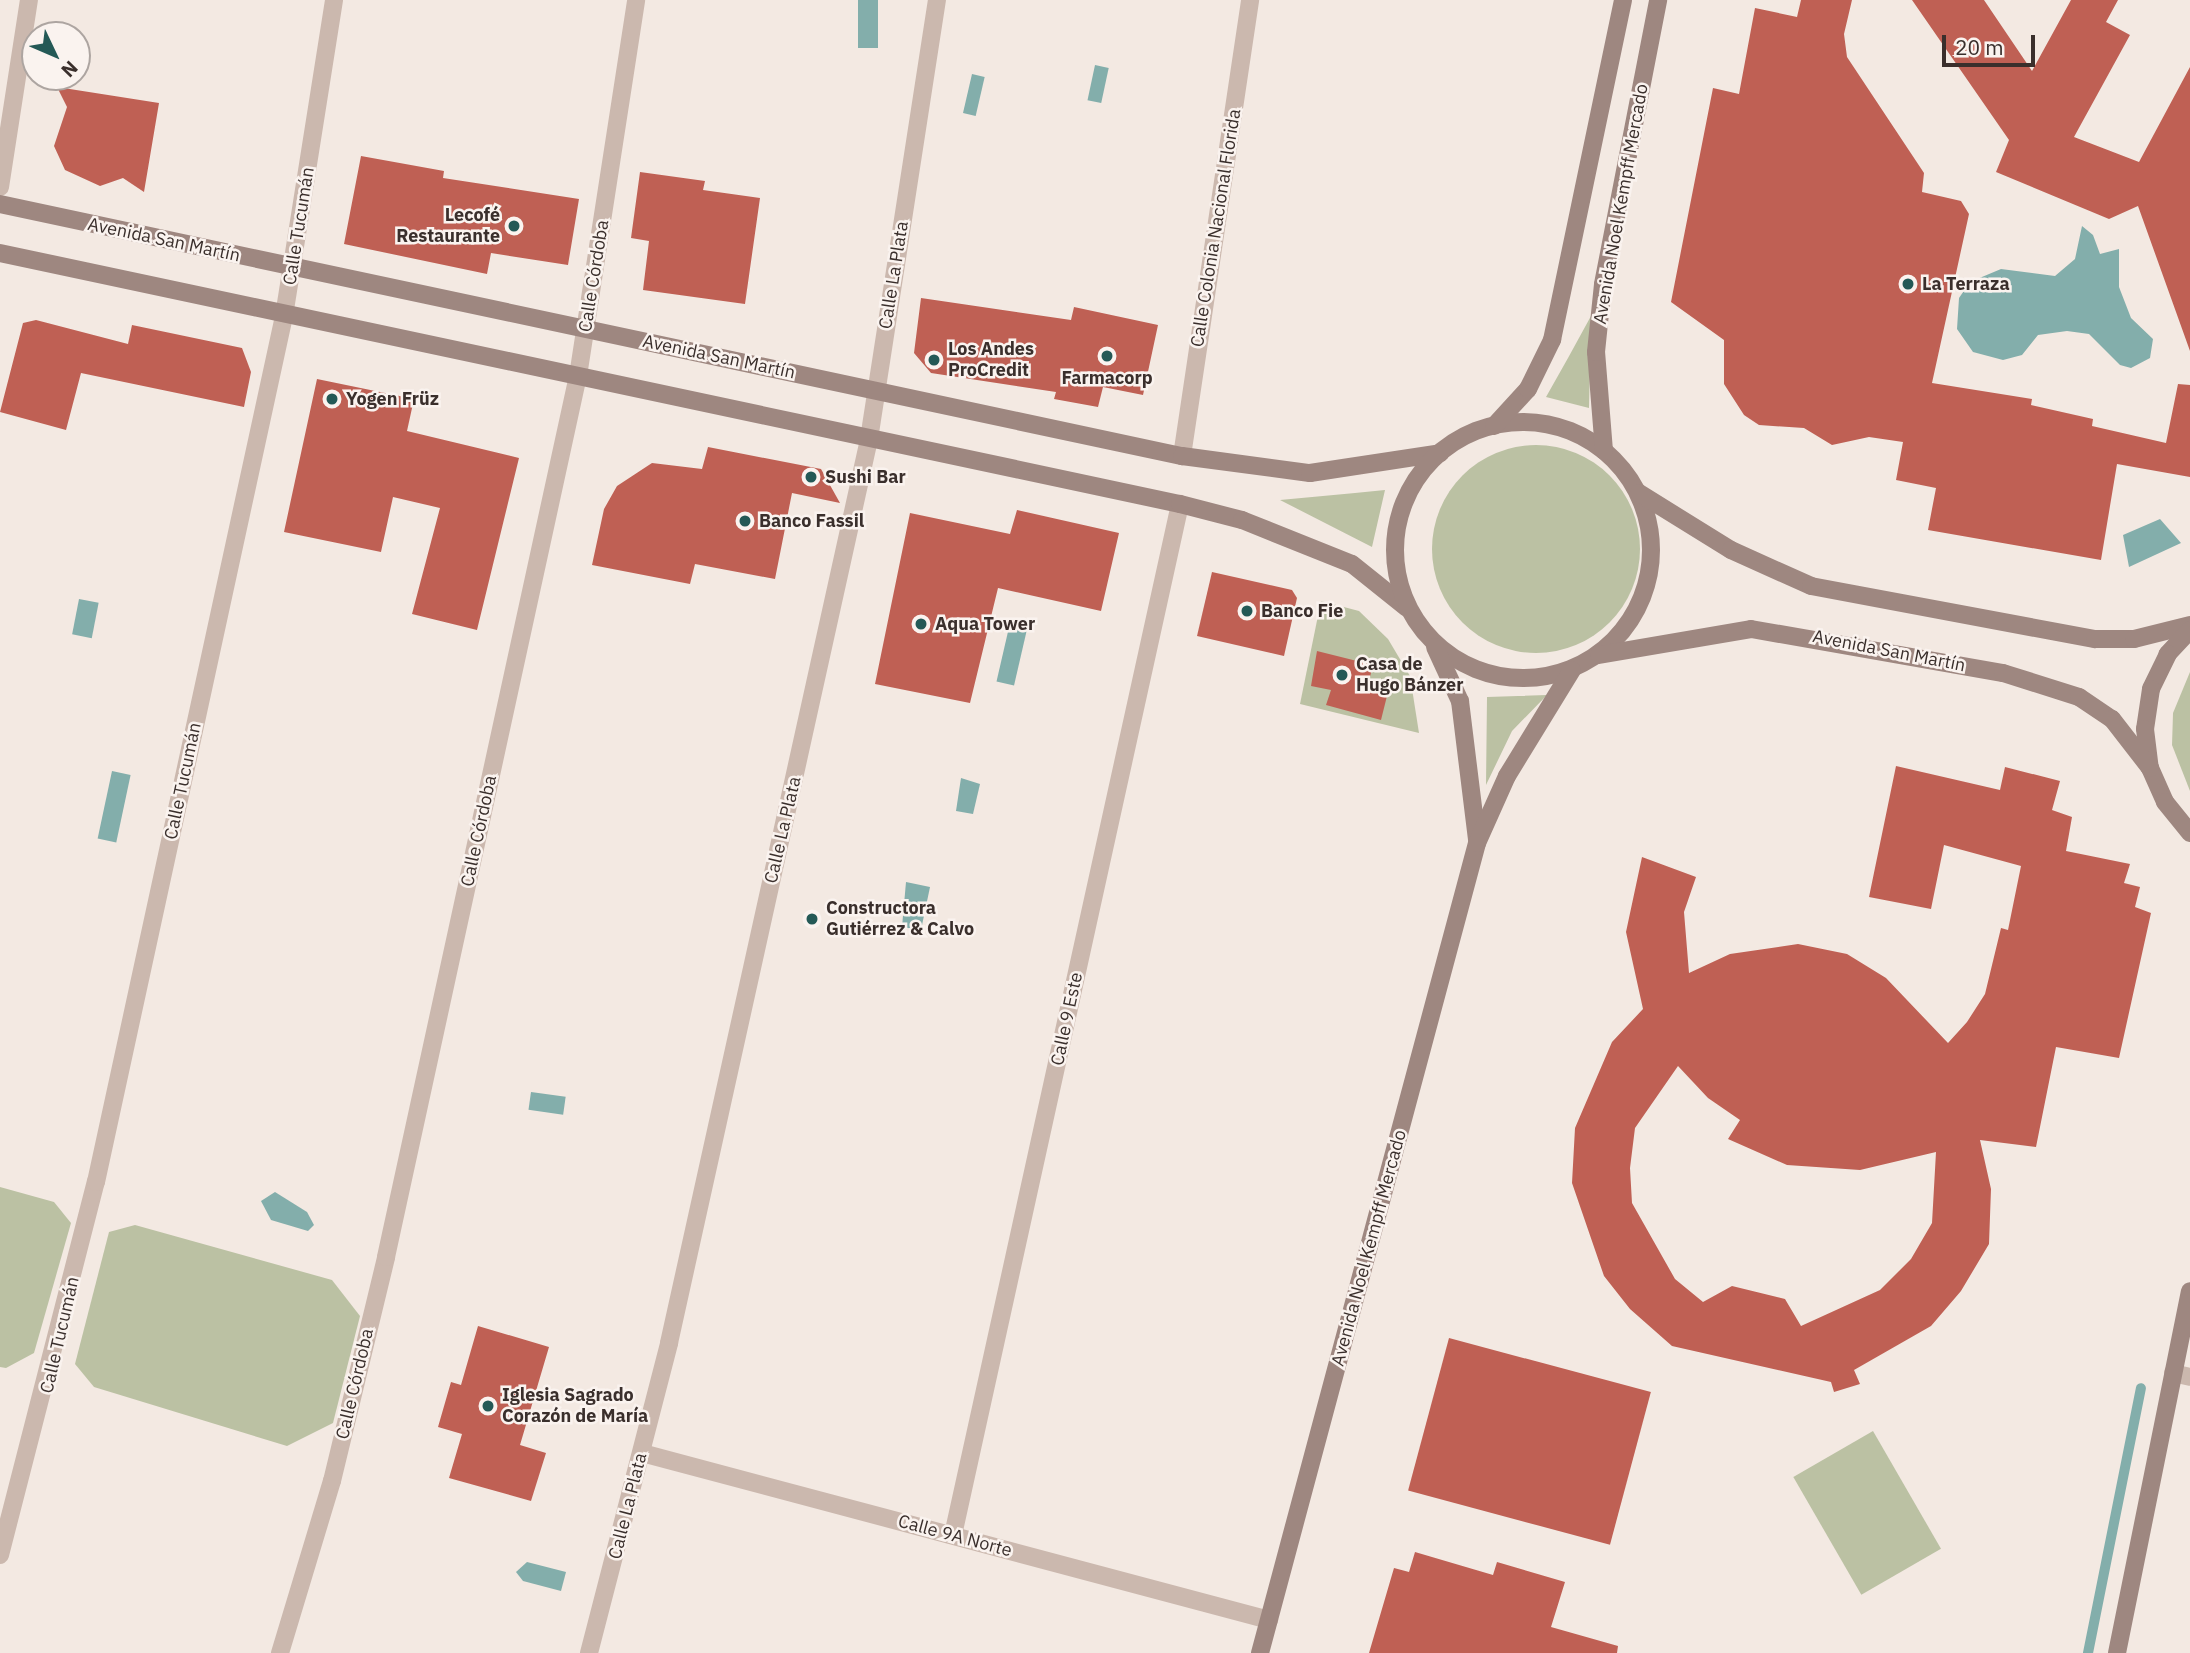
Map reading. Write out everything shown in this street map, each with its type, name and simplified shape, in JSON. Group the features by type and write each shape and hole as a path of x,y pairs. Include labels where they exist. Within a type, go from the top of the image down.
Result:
{"main road":[{"name":"Avenida Noel Kempff Mercado","path":"1494,426 1528,389 1552,340 1623,0"},
{"name":"Avenida Noel Kempff Mercado","path":"1604,451 1596,352 1603,284 1658,0"},
{"name":"Avenida San Martín","path":"0,204 1182,456 1310,473 1440,453"},
{"path":"0,253 284,316 1181,504 1242,520 1352,564 1407,608 1433,642 1463,664 1498,676 1536,678 1572,670 1595,656 1636,611 1652,565 1651,528 1639,494"},
{"path":"1407,608 1395,567 1397,523 1413,485 1440,453 1494,426 1546,425 1571,431 1604,451 1639,494 1731,551 1811,586 2095,639 2134,639 2190,627"},
{"path":"2190,627 2168,654 2151,690 2145,729 2150,768 2165,802 2190,833"},
{"name":"Avenida San Martín","path":"1595,656 1751,629 2003,673 2078,697 2112,719 2150,768"},
{"name":"Avenida Noel Kempff Mercado","path":"1433,642 1460,701 1477,843"},
{"name":"Avenida Noel Kempff Mercado","path":"1260,1653 1477,843 1507,776 1572,670"},
{"path":"2117,1653 2182,1375 2190,1291"}],"street":[{"path":"0,187 29,0"},
{"name":"Calle Tucumán","path":"0,1555 96,1182 284,316 334,0"},
{"name":"Calle Córdoba","path":"281,1653 332,1481 386,1256 578,376 636,0"},
{"name":"Calle La Plata","path":"589,1653 642,1452 869,439 937,0"},
{"name":"Calle Colonia Nacional Florida","path":"1182,456 1250,0"},
{"name":"Calle 9 Este","path":"953,1535 1181,504"},
{"name":"Calle 9A Norte","path":"642,1452 1269,1620"}],"green space":[{"path":"1591,316 1589,408 1546,397 1568,358"},
{"path":"1536,445 1576,453 1609,476 1632,509 1640,549 1632,589 1609,622 1576,645 1536,653 1496,645 1463,622 1440,589 1432,549 1440,509 1463,476 1496,453"},
{"path":"1385,490 1372,547 1280,500 1355,493"},
{"path":"1321,601 1359,611 1388,639 1410,676 1419,733 1300,704"},
{"path":"2190,672 2190,791 2172,745 2173,713"},
{"path":"1547,695 1512,731 1486,785 1487,697"},
{"path":"0,1187 54,1202 71,1223 34,1353 6,1368 0,1367"},
{"path":"135,1225 332,1280 360,1316 333,1423 287,1446 94,1387 75,1364 109,1232"},
{"path":"1873,1431 1941,1549 1861,1595 1793,1477"}],"water":[{"path":"858,0 878,0 878,48 858,48"},
{"path":"1095,65 1109,68 1101,103 1088,100"},
{"path":"972,74 985,77 976,116 963,113"},
{"path":"2082,226 2093,235 2100,254 2119,249 2119,287 2131,318 2153,339 2150,358 2131,368 2120,365 2089,334 2067,331 2038,335 2022,355 2003,360 1973,352 1957,329 1959,298 1970,282 2001,269 2055,276 2075,259"},
{"path":"2160,519 2181,543 2129,567 2123,535"},
{"path":"79,599 99,603 92,638 72,634"},
{"path":"1010,623 1028,627 1014,686 997,681"},
{"path":"112,771 131,775 116,842 98,838"},
{"path":"961,778 980,784 973,814 956,811"},
{"path":"906,882 930,887 921,930 902,927"},
{"path":"531,1092 566,1097 563,1115 528,1110"},
{"path":"275,1192 307,1212 314,1225 308,1231 271,1220 261,1201"},
{"path":"527,1562 566,1572 561,1591 523,1581 516,1572"}],"building":[{"path":"1801,0 1852,0 1844,34 1847,57 1924,173 1922,192 1961,201 1969,214 1932,383 2032,399 2031,405 2093,419 2092,426 2166,443 2178,384 2190,385 2190,477 2117,464 2101,560 1928,530 1936,488 1896,480 1903,442 1869,437 1832,445 1804,428 1759,425 1744,415 1724,384 1724,340 1671,302 1713,88 1739,94 1755,8 1797,17"},
{"path":"1912,0 1984,0 2032,71 2071,0 2118,0 2106,22 2130,35 2074,137 2139,162 2190,67 2190,351 2138,206 2109,219 1996,172 2009,140"},
{"path":"59,91 82,91 159,103 144,192 123,178 100,186 65,170 54,146 67,107"},
{"path":"361,156 444,171 443,178 579,199 568,265 491,253 487,274 344,244"},
{"path":"640,172 705,181 703,190 760,198 745,304 643,290 649,241 631,238"},
{"path":"921,298 1071,320 1074,307 1158,325 1143,395 1103,387 1098,407 1054,399 1056,392 931,373 914,353"},
{"path":"36,320 128,344 132,325 242,348 251,372 244,407 81,373 66,430 0,412 23,323"},
{"path":"317,379 414,399 407,431 519,458 477,630 412,614 440,508 393,497 381,552 284,532"},
{"path":"708,447 821,469 840,503 792,493 775,579 695,564 690,584 592,565 604,509 617,486 652,463 702,469"},
{"path":"1017,510 1119,533 1101,611 998,588 970,703 875,684 910,513 1010,534"},
{"path":"1212,572 1292,590 1297,598 1284,656 1197,636"},
{"name":"Casa de Hugo Bánzer","path":"1317,651 1373,665 1368,685 1388,692 1381,720 1326,705 1331,690 1311,686"},
{"path":"1896,766 2000,790 2005,767 2060,781 2052,810 2072,817 2066,851 2130,864 2124,883 2140,887 2135,907 2151,913 2119,1058 2056,1047 2036,1147 1980,1140 1991,1189 1989,1244 1961,1291 1931,1326 1854,1370 1860,1384 1834,1392 1831,1382 1672,1346 1630,1309 1604,1276 1572,1183 1575,1128 1612,1042 1643,1009 1626,932 1642,857 1696,877 1684,912 1689,973 1730,954 1798,944 1847,954 1886,978 1948,1043 1967,1022 1985,994 2001,928 2008,930 2021,866 1944,845 1931,909 1869,897","holes":["1678,1066 1708,1098 1740,1120 1728,1139 1787,1165 1860,1170 1936,1152 1932,1223 1911,1259 1880,1290 1801,1326 1785,1299 1732,1286 1703,1302 1675,1279 1632,1203 1630,1168 1635,1128"]},
{"name":"Iglesia Sagrado Corazón de María","path":"478,1326 549,1347 520,1445 546,1453 531,1501 449,1478 462,1434 438,1427 451,1382 461,1385"},
{"path":"1449,1338 1651,1392 1610,1545 1408,1491"},
{"path":"1415,1552 1493,1575 1497,1562 1565,1582 1551,1627 1618,1646 1617,1653 1369,1653 1394,1568 1409,1572"}],"waterway":[{"path":"2088,1653 2141,1388"}],"place":[{"name":"Lecofé Restaurante","path":"514,226"},
{"name":"La Terraza","path":"1908,284"},
{"name":"Farmacorp","path":"1107,356"},
{"name":"Los Andes ProCredit","path":"934,360"},
{"name":"Yogen Früz","path":"332,399"},
{"name":"Sushi Bar","path":"811,477"},
{"name":"Banco Fassil","path":"745,521"},
{"name":"Banco Fie","path":"1247,611"},
{"name":"Aqua Tower","path":"921,624"},
{"name":"Casa de Hugo Bánzer","path":"1342,675"},
{"name":"Constructora Gutiérrez & Calvo","path":"812,919"},
{"name":"Iglesia Sagrado Corazón de María","path":"488,1406"}]}
